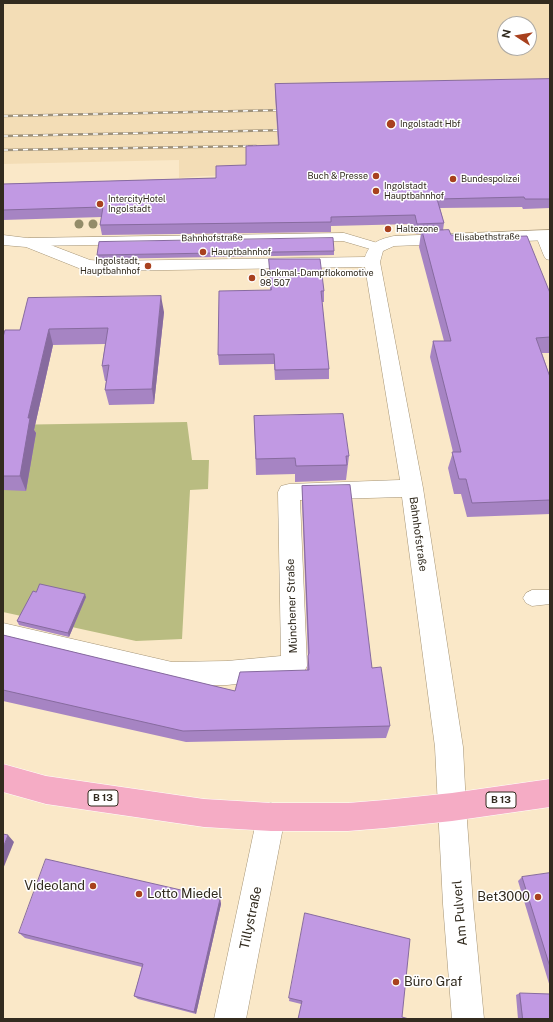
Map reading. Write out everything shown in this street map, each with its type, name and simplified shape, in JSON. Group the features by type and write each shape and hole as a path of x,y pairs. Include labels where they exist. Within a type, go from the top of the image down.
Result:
{"main road":[{"name":"B 13","path":"3,778 46,790 204,813 271,816 348,817 452,807 550,793"}],"street":[{"name":"Elisabethstraße","path":"375,254 387,242 415,238 546,235"},
{"name":"Bahnhofstraße","path":"3,240 29,242 44,246 87,265 103,266 375,254 412,488 449,747 452,807"},
{"name":"Münchener Straße","path":"3,634 172,674 227,673 294,666 289,492 412,488"},
{"name":"Am Pulverl","path":"452,807 458,904 468,1019"},
{"name":"Tillystraße","path":"230,1019 271,816"}],"lane":[{"path":"546,235 550,256"},
{"name":"Bahnhofstraße","path":"29,242 344,237 375,254"},
{"path":"532,598 550,597"}],"shaded area":[{"path":"3,3 550,3 550,154 385,172 204,176 179,178 179,160 3,164"}],"green space":[{"path":"187,422 192,460 209,460 208,489 190,490 182,639 136,641 3,612 3,425"}],"building":[{"path":"550,79 550,199 525,199 524,197 437,199 444,223 417,224 415,215 331,217 331,222 100,225 103,207 3,210 3,184 216,178 216,166 246,165 246,146 279,145 275,84"},
{"path":"449,230 451,235 462,235 463,238 527,236 550,293 550,337 536,338 550,377 550,500 472,503 466,479 459,479 452,452 461,452 433,341 451,341 422,231"},
{"path":"333,238 334,251 97,255 99,242"},
{"path":"269,259 320,259 324,291 321,291 329,369 275,370 274,354 218,355 219,291 271,290"},
{"path":"161,296 152,389 105,390 109,365 102,366 108,328 49,329 28,418 30,418 20,476 3,476 3,337 5,330 20,330 28,298"},
{"path":"343,414 349,456 346,456 347,465 296,466 295,458 256,459 254,416"},
{"path":"350,485 372,668 381,667 390,726 183,731 3,690 3,635 235,691 240,672 309,670 302,486"},
{"path":"40,584 85,594 68,633 17,621 33,591 36,592"},
{"path":"3,834 8,835 3,848"},
{"path":"46,859 220,899 194,1012 134,996 143,964 19,933"},
{"path":"550,873 550,967 522,877"},
{"path":"305,913 410,939 402,1017 409,1019 298,1019 302,1001 289,998"},
{"path":"520,993 550,994 550,1019 523,1019"}],"railway":[{"path":"3,116 287,110"},
{"path":"3,136 289,130"},
{"path":"3,150 256,146"}],"place":[{"name":"Ingolstadt Hbf","path":"391,124"},
{"name":"Buch & Presse","path":"376,176"},
{"name":"Bundespolizei","path":"453,179"},
{"name":"Ingolstadt Hauptbahnhof","path":"376,191"},
{"name":"IntercityHotel Ingolstadt","path":"100,204"},
{"name":"Haltezone","path":"388,229"},
{"name":"Hauptbahnhof","path":"203,252"},
{"name":"Ingolstadt, Hauptbahnhof","path":"148,266"},
{"name":"Denkmal-Dampflokomotive 98 507","path":"252,278"},
{"name":"Videoland","path":"93,886"},
{"name":"Lotto Miedel","path":"139,894"},
{"name":"Bet3000","path":"538,897"},
{"name":"Büro Graf","path":"396,982"}]}
